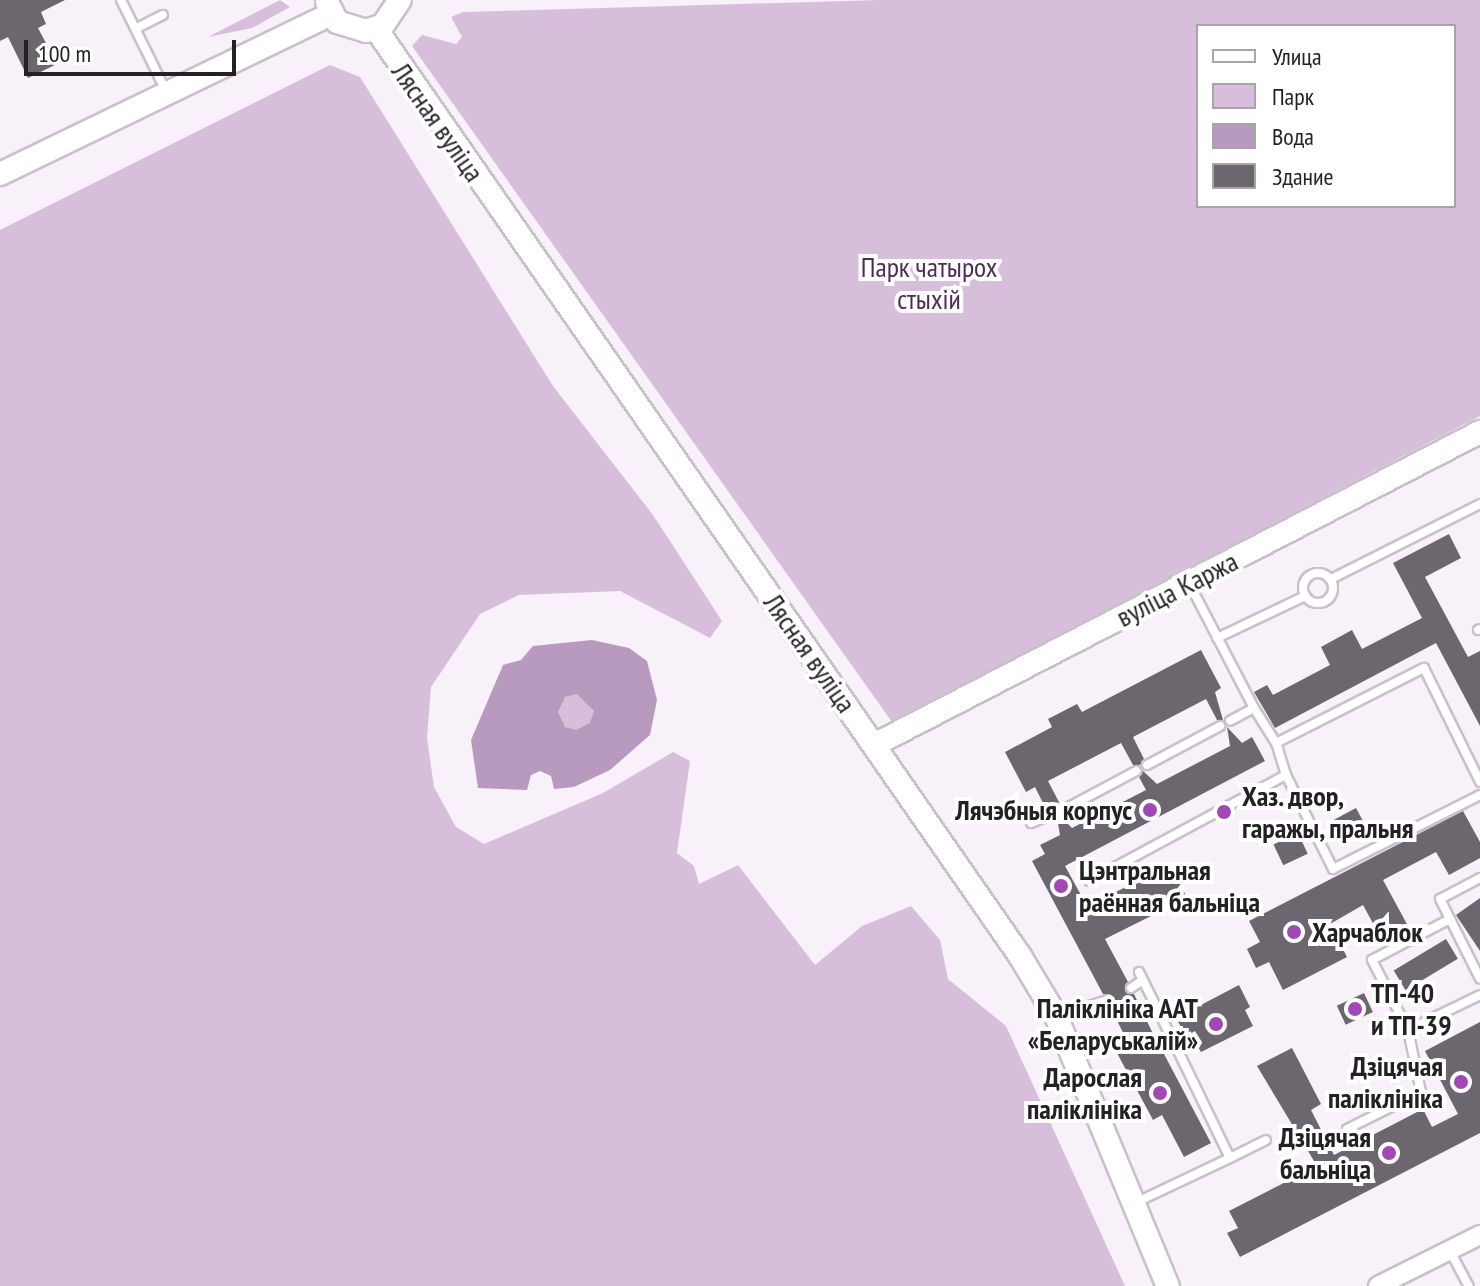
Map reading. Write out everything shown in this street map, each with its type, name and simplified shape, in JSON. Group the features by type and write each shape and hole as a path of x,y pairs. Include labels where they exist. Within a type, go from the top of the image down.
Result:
{"main road":[{"path":"0,174 323,12 346,28 376,29 398,1"},
{"name":"Лясная вуліца","path":"376,29 390,54 874,745 1056,1016 1137,1202 1168,1286"},
{"name":"вуліца Каржа","path":"874,745 1480,432"}],"street":[{"path":"1378,1286 1480,1235"}],"lane":[{"path":"121,0 167,92"},
{"path":"137,28 163,15"},
{"path":"1305,596 1305,581 1312,574 1331,579 1480,504"},
{"path":"1217,638 1305,596 1327,601 1331,579"},
{"path":"1189,583 1254,708 1276,743 1286,775 1333,869 1480,795"},
{"path":"1276,743 1424,668 1480,782"},
{"path":"1230,721 1254,708"},
{"path":"1147,765 1220,726"},
{"path":"1063,810 1136,771"},
{"path":"1089,881 1286,775"},
{"path":"1031,823 1050,815"},
{"path":"1480,878 1440,899 1480,979"},
{"path":"1347,1129 1421,1092 1408,1030 1372,960 1450,919"},
{"path":"1131,988 1141,976 1169,1033"},
{"path":"1408,1030 1480,995"},
{"path":"1056,1016 1107,1000"},
{"path":"1176,1047 1230,1158"},
{"path":"1137,1202 1266,1140"},
{"path":"1450,1250 1469,1286"}],"green space":[{"path":"280,0 290,7 252,28 208,37"},
{"name":"Парк чатырох стыхій","path":"880,0 1480,0 1480,416 892,722 412,46 422,35 456,44 462,37 451,17 463,12"},
{"path":"330,65 360,77 553,386 653,515 722,621 710,638 620,591 519,595 480,614 431,687 427,738 434,787 456,827 484,844 603,793 673,752 690,761 677,853 694,866 699,884 738,865 815,965 862,926 911,906 940,940 948,979 1006,1026 1125,1286 0,1286 0,230"},
{"path":"576,694 589,699 594,712 589,725 576,730 563,725 558,712 563,699"}],"water":[{"path":"592,640 629,648 647,661 657,700 650,735 610,770 574,787 554,789 551,776 540,771 531,775 527,790 478,788 471,740 503,665 521,660 533,646","holes":["577,694 594,711 590,723 576,730 565,727 558,712 565,697"]}],"building":[{"path":"0,0 65,0 41,12 46,24 38,28 57,64 28,78 8,37 0,41"},
{"path":"1449,534 1461,558 1425,577 1468,657 1480,651 1480,726 1436,643 1275,728 1254,692 1267,685 1273,695 1330,665 1321,647 1352,630 1362,649 1422,618 1393,563"},
{"name":"Цэнтральная раённая бальніца","path":"1201,650 1221,688 1215,692 1223,720 1217,720 1206,699 1133,737 1144,759 1140,765 1133,765 1121,743 1048,781 1060,804 1057,813 1072,828 1146,790 1139,777 1143,771 1157,784 1230,746 1227,727 1242,743 1252,737 1265,761 1065,866 1087,906 1171,865 1187,898 1105,939 1128,982 1125,991 1134,994 1156,1040 1173,1039 1181,1027 1176,1018 1239,985 1250,1007 1245,1010 1253,1026 1201,1052 1195,1042 1176,1040 1164,1054 1211,1143 1184,1157 1162,1115 1153,1120 1117,1053 1130,1047 1110,1006 1113,997 1103,994 1032,861 1045,854 1040,845 1060,835 1056,812 1046,809 1035,787 1026,792 1005,752 1052,727 1048,719 1077,704 1082,712"},
{"path":"1356,808 1366,827 1342,839 1332,821"},
{"path":"1463,811 1480,842 1480,858 1449,875 1436,852 1383,880 1408,926 1382,940 1363,905 1330,924 1347,957 1283,990 1269,962 1256,968 1247,949 1260,942 1249,921"},
{"path":"1298,833 1308,854 1283,865 1274,844"},
{"path":"1480,898 1480,951 1456,915"},
{"path":"1446,939 1458,959 1406,990 1394,970"},
{"name":"ТП-40 и ТП-39","path":"1364,993 1373,1012 1346,1025 1337,1006"},
{"name":"Дзіцячая бальніца","path":"1480,1022 1480,1133 1240,1257 1227,1233 1238,1228 1229,1211 1317,1166 1257,1066 1292,1048 1321,1104 1311,1110 1334,1155 1423,1109 1432,1127 1458,1114 1425,1051"}],"place":[{"name":"Лячэбныя корпус","path":"1150,810"},
{"name":"Хаз. двор, гаражы, пральня","path":"1224,812"},
{"name":"Цэнтральная раённая бальніца","path":"1061,886"},
{"name":"Харчаблок","path":"1294,932"},
{"name":"ТП-40 и ТП-39","path":"1355,1009"},
{"name":"Паліклініка ААТ «Беларуськалій»","path":"1216,1024"},
{"name":"Дзіцячая паліклініка","path":"1461,1082"},
{"name":"Дарослая паліклініка","path":"1160,1093"},
{"name":"Дзіцячая бальніца","path":"1389,1153"}]}
